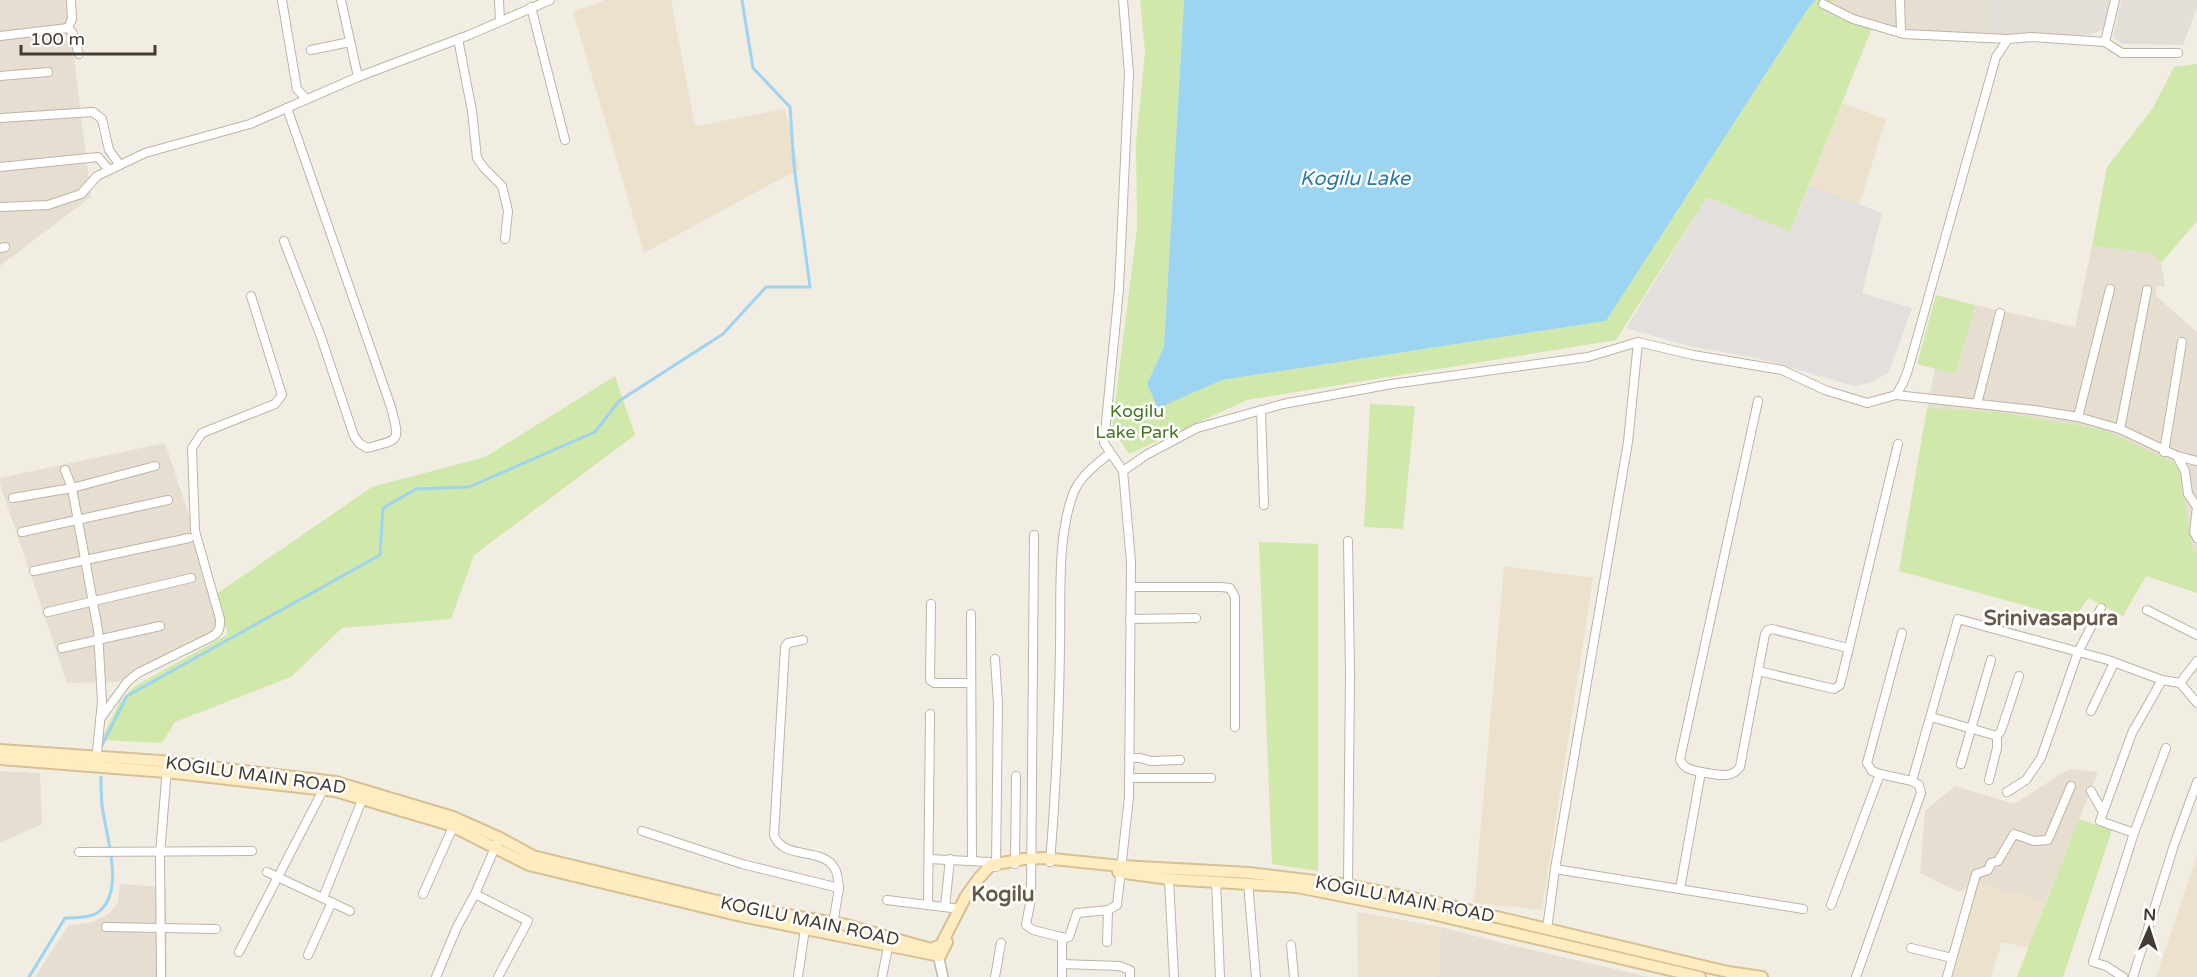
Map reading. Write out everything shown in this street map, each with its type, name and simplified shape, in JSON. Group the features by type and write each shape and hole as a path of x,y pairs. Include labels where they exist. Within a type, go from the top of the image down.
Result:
{"main road":[{"name":"KOGILU MAIN ROAD","path":"0,750 96,762"},
{"name":"KOGILU MAIN ROAD","path":"0,759 96,762 336,782 453,817 497,842 530,865 741,916 805,929 860,934 938,952"},
{"name":"KOGILU MAIN ROAD","path":"168,767 323,790 453,827 533,856 742,907 833,924 888,947 938,952"},
{"name":"KOGILU MAIN ROAD","path":"994,866 1032,860 1121,869 1249,873 1348,885 1728,972 1762,977"},
{"path":"938,952 979,878 994,866"},
{"path":"938,952 977,887 994,866"},
{"name":"KOGILU MAIN ROAD","path":"1121,869 1169,879 1297,887 1428,913 1700,977"}],"street":[{"path":"68,28 72,19 71,0"},
{"path":"282,0 297,89 306,99"},
{"path":"341,0 358,77"},
{"path":"499,0 500,21"},
{"path":"0,207 48,205 81,194 97,176 146,153 250,124 358,77 458,39 550,0"},
{"path":"1034,535 1032,860 1031,898 1026,925 1033,930 1069,938 1077,913 1108,910 1117,905 1129,797 1131,562 1123,471 1104,443 1119,289 1129,74 1123,0"},
{"path":"1900,0 1901,30"},
{"path":"2105,42 2115,0"},
{"path":"1823,4 1853,20 1904,34 2008,39 2031,37 2105,42 2122,53 2178,53"},
{"path":"531,7 565,140"},
{"path":"0,36 68,28"},
{"path":"68,28 72,32 79,54"},
{"path":"458,39 472,111 477,158 502,186 508,210 505,239"},
{"path":"1896,395 1904,383 1908,370 1996,57 2008,39"},
{"path":"311,50 350,42"},
{"path":"0,76 48,72"},
{"path":"285,241 354,436 367,448 393,441 397,438 397,432 391,407 287,108"},
{"path":"0,118 93,112 102,119 109,150 120,165"},
{"path":"0,167 98,157 109,170"},
{"path":"2078,417 2110,289"},
{"path":"2120,429 2147,290"},
{"path":"100,719 127,682 138,673 212,637 220,628 220,619 195,531 192,448 202,433 275,404 282,395 251,296"},
{"path":"1977,404 2000,313"},
{"path":"1123,471 1146,455 1197,428 1283,404 1392,384 1588,357 1638,342 1693,355 1782,370 1825,390 1867,403 1896,395 2078,417 2120,429 2164,452 2197,461"},
{"path":"1547,929 1555,869 1628,441 1638,342"},
{"path":"2164,452 2182,342"},
{"path":"1758,401 1680,759 1682,765 1701,772 1728,776 1740,767 1765,634 1768,630 1772,629 1848,648"},
{"path":"1262,410 1264,505"},
{"path":"1758,671 1834,689 1840,685 1898,444"},
{"path":"1050,861 1056,783 1062,583 1067,514 1079,481 1110,453"},
{"path":"2177,456 2186,471 2188,494 2197,507 2194,532 2197,538"},
{"path":"13,498 72,488 155,466"},
{"path":"65,470 72,488 98,639 102,702 96,762"},
{"path":"22,532 168,500"},
{"path":"34,572 189,538"},
{"path":"1348,541 1349,898"},
{"path":"48,612 191,578"},
{"path":"1131,587 1230,588 1235,597 1235,727"},
{"path":"931,604 930,680 934,683 971,683"},
{"path":"2007,792 2026,780 2042,758 2078,652 2101,608"},
{"path":"2147,610 2197,635"},
{"path":"971,614 972,861"},
{"path":"1130,619 1196,618"},
{"path":"1912,781 1958,619 2078,652 2162,680 2180,683 2197,703"},
{"path":"62,648 160,627"},
{"path":"1856,977 1921,793 1919,785 1912,781 1872,771 1867,764 1902,633"},
{"path":"803,640 788,643 785,647 774,835 776,843 784,848 821,857 831,863 836,870 839,888 833,924"},
{"path":"994,866 998,704 995,660"},
{"path":"1961,764 1991,660"},
{"path":"2180,683 2197,661"},
{"path":"2091,711 2114,663"},
{"path":"1989,780 1997,748 1997,736 2001,731 2019,676"},
{"path":"2134,833 2100,821 2132,733 2162,680"},
{"path":"928,905 930,714"},
{"path":"1931,717 1997,736"},
{"path":"2123,977 2106,966 2093,962 2134,833 2166,748"},
{"path":"1129,758 1150,761 1180,760"},
{"path":"161,977 160,852 168,767"},
{"path":"1680,889 1701,772"},
{"path":"1832,905 1880,774"},
{"path":"1015,862 1016,776"},
{"path":"1129,778 1211,778"},
{"path":"2133,977 2174,845 2197,782"},
{"path":"1947,977 1976,874 1988,870 1991,863 1998,861 2014,834 2034,841 2048,840 2071,786"},
{"path":"239,952 323,790"},
{"path":"2091,791 2103,812"},
{"path":"323,898 362,800"},
{"path":"423,894 453,827"},
{"path":"642,831 742,864 839,888"},
{"path":"436,977 497,842"},
{"path":"78,852 252,851"},
{"path":"929,859 989,862 994,866"},
{"path":"945,907 950,859"},
{"path":"1555,869 1803,909"},
{"path":"267,872 350,910"},
{"path":"1169,879 1174,977"},
{"path":"1216,881 1220,977"},
{"path":"1248,883 1256,977"},
{"path":"475,894 528,921 498,977"},
{"path":"887,900 960,909"},
{"path":"308,954 332,902"},
{"path":"1107,942 1108,910"},
{"path":"106,927 216,929"},
{"path":"798,977 805,929"},
{"path":"1062,937 1062,977"},
{"path":"995,977 1001,943"},
{"path":"1291,945 1294,977"},
{"path":"882,977 888,947"},
{"path":"1911,948 1952,958"},
{"path":"938,952 944,977"},
{"path":"1062,964 1119,966 1130,970 1130,977"}],"shaded area":[{"path":"0,0 67,0 91,197 0,266"},
{"path":"605,0 671,0 695,126 785,109 799,169 644,253 573,12"},
{"path":"1835,0 1987,0 1987,36 1913,40 1822,13"},
{"path":"1987,0 2110,0 2104,29 2091,35 1987,36"},
{"path":"2121,0 2197,0 2197,7 2183,45 2123,44 2113,38"},
{"path":"1842,103 1886,119 1859,205 1809,186"},
{"path":"1809,186 1882,213 1862,293 1912,308 1889,372 1873,382 1854,386 1757,358 1688,346 1626,328 1707,197 1790,232"},
{"path":"2092,246 2154,253 2161,263 2165,286 2156,287 2156,296 2197,332 2197,552 2193,550 2101,429 2000,412 1927,408 1935,369 1956,374 1975,305 2075,327"},
{"path":"165,443 226,627 118,682 67,683 0,484 0,478"},
{"path":"1504,566 1593,578 1542,910 1474,903"},
{"path":"2069,769 2098,772 2046,902 1977,883 1959,892 1920,873 1925,811 1955,786 2014,804"},
{"path":"0,771 40,773 42,824 0,843"},
{"path":"2197,855 2197,977 2156,977"},
{"path":"1977,883 2046,902 2029,948 2002,942 1991,977 1951,977"},
{"path":"120,884 166,887 167,977 35,977 68,926 93,922 110,913 118,902"},
{"path":"1357,912 1441,927 1438,977 1358,977"},
{"path":"1441,927 1498,942 1649,977 1438,977"}],"green space":[{"name":"Kogilu Lake Park","path":"1140,0 1184,0 1164,347 1147,384 1158,407 1222,380 1606,321 1809,7 1816,0 1835,0 1823,13 1872,28 1790,232 1707,197 1616,340 1247,400 1129,454 1112,428 1137,229 1136,143 1145,52"},
{"path":"2197,64 2197,221 2161,263 2153,253 2092,246 2107,167 2153,108 2174,67"},
{"path":"1936,295 1975,305 1956,374 1917,364"},
{"path":"615,376 635,435 474,555 451,619 342,628 291,677 175,722 162,743 101,740 120,701 135,686 228,634 215,595 372,487 485,457"},
{"path":"1370,404 1415,406 1403,529 1364,527"},
{"path":"1927,408 2000,412 2101,429 2177,464 2193,550 2197,552 2197,593 2146,576 2123,616 2088,598 2074,619 1899,571"},
{"path":"1259,542 1318,544 1318,871 1272,864"},
{"path":"2079,819 2112,830 2063,977 2017,977"}],"water":[{"name":"Kogilu Lake","path":"1184,0 1816,0 1809,7 1606,321 1222,380 1158,408 1147,384 1164,347"}],"waterway":[{"path":"101,747 127,696 380,555 383,508 416,489 469,487 595,432 619,401 723,334 766,287 810,287 794,166 790,107 753,68 742,0"},
{"path":"29,977 65,918 94,915 106,904 111,892 112,862 102,805 101,777"}],"district":[{"name":"Srinivasapura","path":"2051,618"},
{"name":"Kogilu","path":"1003,894"}]}
